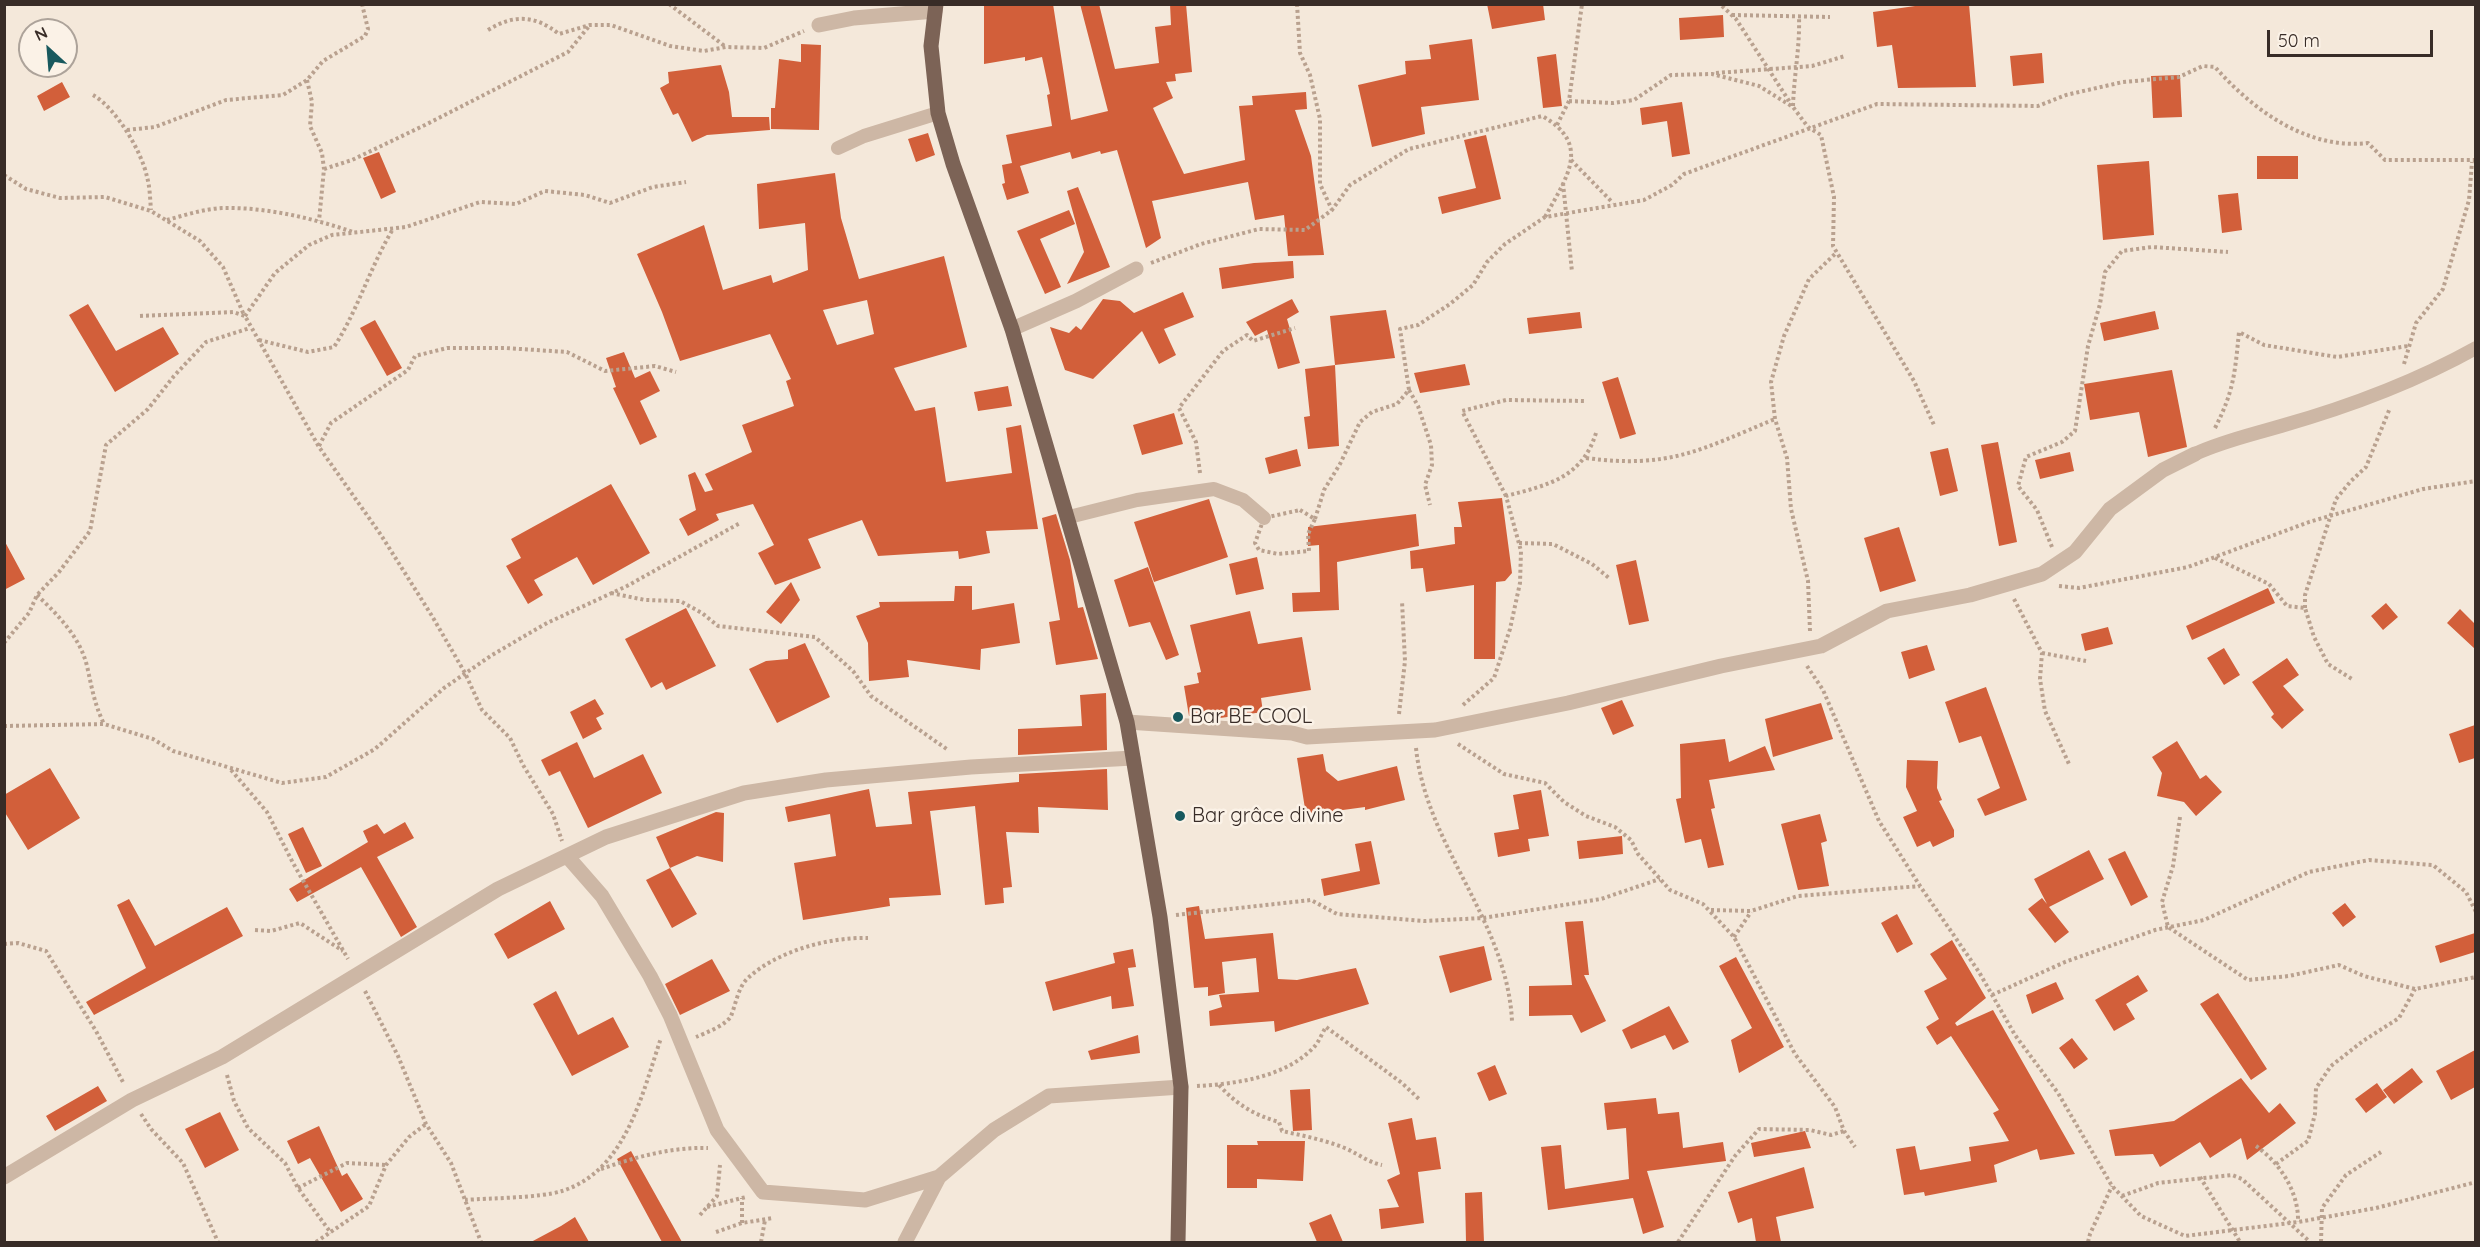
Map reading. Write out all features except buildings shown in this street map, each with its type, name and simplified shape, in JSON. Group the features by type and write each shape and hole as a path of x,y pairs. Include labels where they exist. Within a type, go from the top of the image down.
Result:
{"main road":[{"path":"935,8 931,46 938,112 953,164 1012,329 1069,517 1126,722 1160,917 1181,1087 1178,1242"}],"street":[{"path":"819,25 854,18 935,8"},
{"path":"1012,329 1076,301 1136,269"},
{"path":"1126,722 1292,733 1307,737 1435,730 1568,703 1721,666 1821,646 1887,611 1970,595 2042,574 2075,552 2110,509 2163,470 2195,454"},
{"path":"4,1177 132,1100 222,1057 498,889 625,830 744,793 826,780 971,767 1133,758"},
{"path":"567,856 602,896 670,1015 723,1144 763,1192 865,1200 939,1177"},
{"path":"905,1242 939,1177 994,1131 1049,1096 1181,1087"}],"lane":[{"path":"838,148 864,136 938,112"},
{"path":"2195,454 2219,442 2282,426 2400,385 2475,348"},
{"path":"1069,517 1137,500 1214,489 1243,500 1264,518"}],"path":[{"path":"127,130 155,127 226,100 283,95 307,80 323,62 365,36 368,29 362,4"},
{"path":"669,4 726,48"},
{"path":"1297,4 1300,53 1310,75 1320,119 1320,184 1332,210"},
{"path":"1557,125 1569,101 1582,4"},
{"path":"1722,6 1732,15 1808,127 1821,135 1834,197 1833,246 1914,381 1934,425"},
{"path":"1732,15 1830,17"},
{"path":"488,30 520,17 546,24 558,34 590,25 611,25 670,46 704,51 726,48 764,48 819,25"},
{"path":"1793,107 1794,68 1800,48 1799,17"},
{"path":"324,169 352,159 424,125 568,52 590,25"},
{"path":"1569,101 1613,103 1634,100 1671,75 1794,68 1812,66 1845,56"},
{"path":"1430,505 1425,485 1432,465 1431,445 1418,406 1409,390 1400,329 1418,325 1450,304 1473,285 1487,262 1504,244 1545,217 1644,200 1672,185 1684,174 1808,127 1842,119 1877,104 2038,106 2066,95 2123,82 2179,77 2202,66 2215,67 2265,114 2303,134 2348,146 2368,143 2385,160 2475,160"},
{"path":"1712,74 1759,86 1793,107"},
{"path":"307,80 312,102 310,126 322,153 324,169 320,221"},
{"path":"93,95 102,100 127,130 147,175 151,211"},
{"path":"1136,269 1201,244 1259,229 1305,230 1332,210 1350,184 1409,149 1542,116 1557,125 1571,142 1571,160 1563,182 1545,217"},
{"path":"1571,160 1613,204"},
{"path":"4,175 26,189 60,198 105,197 151,211 200,242 223,267 250,328 260,340 319,447 381,535 465,673 482,710 510,738 523,765 553,814 567,856"},
{"path":"244,316 274,273 309,245 332,235 394,229 480,202 516,204 545,191 585,195 610,203 653,188 686,182"},
{"path":"1563,182 1572,272"},
{"path":"167,220 220,208 261,211 320,221 357,233"},
{"path":"260,340 308,352 334,347 345,329 376,258 394,229"},
{"path":"2057,564 2037,510 2018,486 2020,472 2026,457 2062,442 2075,431 2088,346 2100,304 2105,272 2122,251 2152,247 2228,252"},
{"path":"1836,253 1809,279 1784,336 1771,382 1775,419 1787,458 1791,509 1808,581 1803,649 1879,821 1979,972 2015,1035 2058,1094 2112,1186 2141,1216 2185,1236 2292,1223 2376,1208 2475,1182"},
{"path":"140,316 233,312 244,316"},
{"path":"4,644 29,613 37,595 59,573 90,531 106,445 148,409 174,376 206,342 250,328"},
{"path":"1196,491 1200,471 1196,442 1179,408 1185,397 1203,379 1223,351 1247,335 1253,341 1295,328"},
{"path":"2195,454 2215,428 2229,399 2235,380 2239,332 2264,345 2337,357 2408,346"},
{"path":"319,447 332,423 408,370 415,356 447,348 567,352 605,371 655,366 676,372"},
{"path":"1315,519 1300,510 1264,518 1255,543 1259,550 1278,554 1309,551 1308,534 1315,519 1324,490 1340,464 1360,422 1372,412 1397,404 1409,390"},
{"path":"1460,708 1494,678 1510,629 1520,583 1521,551 1506,496 1462,411 1506,400 1585,401"},
{"path":"1585,458 1626,463 1676,458 1723,443 1775,419"},
{"path":"1506,496 1542,487 1575,471 1591,450 1596,433"},
{"path":"2055,585 2079,588 2188,567 2309,522 2423,489 2475,481"},
{"path":"4,726 104,724 153,739 173,751 230,770 282,783 326,777 375,749 444,688 465,673 547,623 610,593 740,524"},
{"path":"1519,543 1552,544 1592,564 1610,578"},
{"path":"2215,558 2269,584 2287,606 2305,608 2314,637 2328,664 2352,679"},
{"path":"2007,584 2042,652 2040,679 2045,711 2069,764"},
{"path":"610,593 645,600 680,601 702,613 718,626 815,638 853,671 871,696 971,767"},
{"path":"37,595 69,628 87,664 93,701 104,724"},
{"path":"1396,733 1406,661 1402,601"},
{"path":"2042,652 2086,662"},
{"path":"1435,730 1504,774 1545,783 1564,802 1586,816 1615,827 1631,840 1638,854 1670,890 1704,904 1734,937 1796,1054 1835,1107 1844,1131 1855,1147"},
{"path":"1415,732 1417,754 1432,816 1475,897 1504,967 1511,998 1512,1021"},
{"path":"230,770 267,812 293,863 346,953 351,967 350,978 398,1056 426,1124 451,1163 481,1242"},
{"path":"2180,817 2173,866 2162,902 2168,927 2248,980 2289,976 2339,965 2364,976 2415,989 2475,977"},
{"path":"1992,995 2065,962 2168,927 2204,920 2309,872 2369,860 2433,865 2466,892 2475,912"},
{"path":"1160,917 1311,900 1337,914 1424,921 1483,918 1601,899 1660,879"},
{"path":"1710,910 1751,912 1798,896 1920,886"},
{"path":"1734,937 1751,912"},
{"path":"255,930 271,931 300,923 346,953"},
{"path":"682,1044 730,1018 747,979 772,963 796,951 824,943 850,938 868,938"},
{"path":"4,944 18,943 46,951 96,1031 132,1100 151,1129 183,1162 218,1242"},
{"path":"2276,1164 2308,1141 2314,1114 2316,1088 2331,1066 2363,1041 2399,1018 2415,989"},
{"path":"601,1169 620,1145 641,1098 670,1015"},
{"path":"1181,1087 1218,1085 1281,1071 1314,1047 1326,1027 1402,1083 1420,1100"},
{"path":"222,1057 234,1101 248,1128 285,1163 298,1188 331,1233"},
{"path":"1218,1085 1235,1103 1262,1117 1279,1122 1282,1131 1319,1139 1350,1150 1368,1162 1382,1165"},
{"path":"316,1242 369,1206 386,1165 409,1137 426,1124"},
{"path":"1678,1242 1736,1156 1759,1129 1810,1130 1831,1135 1844,1131"},
{"path":"465,1200 562,1191 601,1169 641,1155 723,1144 717,1196 700,1215"},
{"path":"2256,1146 2272,1157 2299,1207 2297,1229"},
{"path":"2321,1242 2322,1208 2346,1175 2381,1152"},
{"path":"298,1188 347,1163 386,1165"},
{"path":"2122,1196 2158,1183 2232,1174 2242,1179 2310,1242"},
{"path":"2200,1177 2240,1242"},
{"path":"2088,1242 2112,1186"},
{"path":"707,1208 763,1192"},
{"path":"742,1198 742,1223"},
{"path":"716,1232 742,1223 773,1218"},
{"path":"761,1242 765,1220"}],"place":[{"name":"Bar BE COOL","path":"1178,717"},
{"name":"Bar grâce divine","path":"1180,816"}]}
